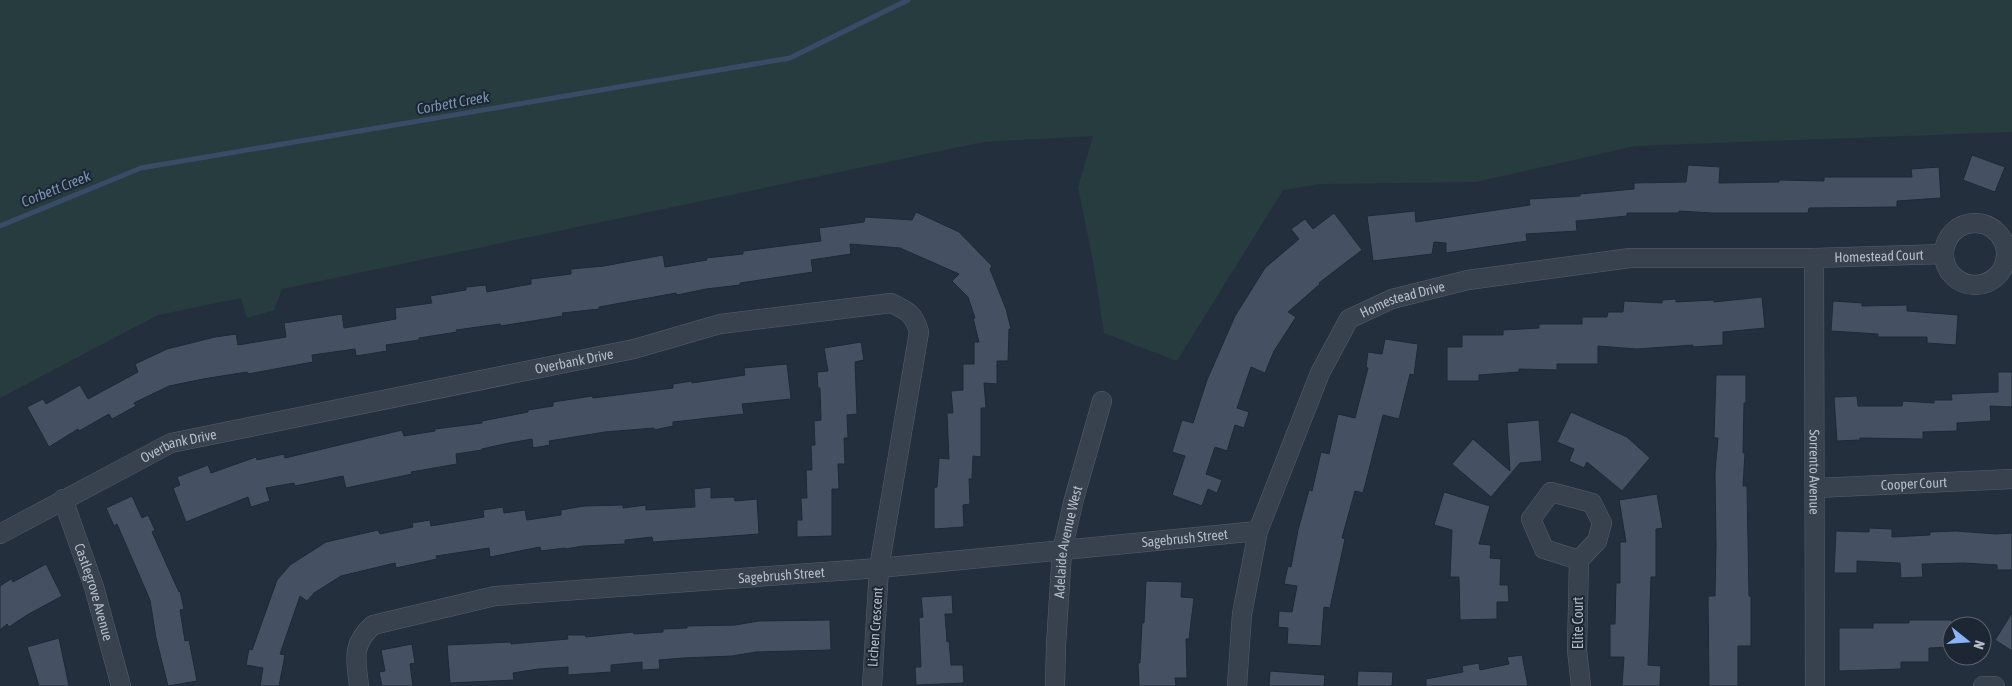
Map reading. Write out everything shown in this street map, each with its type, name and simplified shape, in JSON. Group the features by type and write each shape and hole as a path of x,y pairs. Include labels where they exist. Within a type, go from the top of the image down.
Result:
{"street":[{"name":"Homestead Court","path":"1814,258 1944,254"},
{"name":"Homestead Drive","path":"1237,686 1242,614 1258,532 1320,373 1349,319 1392,299 1468,280 1630,258 1814,258"},
{"name":"Sorrento Avenue","path":"1814,258 1815,686"},
{"name":"Overbank Drive","path":"0,534 171,443 634,349 720,324 891,303 906,310 915,319 919,332 879,568"},
{"name":"Adelaide Avenue West","path":"1056,686 1056,645 1062,551 1074,499 1102,401"},
{"name":"Cooper Court","path":"1816,488 2012,479"},
{"name":"Castlegrove Avenue","path":"63,500 94,587 121,686"},
{"name":"Sagebrush Street","path":"359,686 356,653 362,636 373,625 495,596 879,568 1258,532"},
{"name":"Elite Court","path":"1579,560 1577,650 1581,686"},
{"name":"Lichen Crescent","path":"872,686 879,568"},
{"path":"1983,686 1995,686"}],"green space":[{"path":"0,0 2012,0 2012,132 1635,146 1476,182 1320,184 1283,190 1177,361 1104,333 1093,261 1078,187 1093,136 983,142 282,289 274,310 247,318 241,298 158,315 0,398"}],"building":[{"path":"1972,155 2005,167 1995,192 1963,180"},
{"path":"1688,165 1720,167 1719,183 1779,182 1779,180 1824,181 1824,177 1912,177 1911,169 1939,167 1941,198 1897,201 1897,207 1809,208 1808,213 1679,211 1679,213 1627,213 1627,216 1576,221 1577,231 1526,234 1527,241 1446,253 1446,243 1434,242 1432,254 1373,261 1367,216 1415,211 1416,222 1530,205 1529,199 1580,196 1580,194 1634,189 1634,183 1686,182"},
{"path":"916,212 959,232 992,266 990,269 1006,309 1011,329 1009,329 1008,361 997,361 997,384 984,383 986,408 981,408 981,457 973,456 972,479 969,479 970,504 963,505 964,527 934,529 934,488 937,487 939,458 949,459 947,413 953,413 951,391 963,390 963,364 974,364 974,342 979,342 973,318 975,318 968,297 952,281 959,274 900,248 850,244 851,254 811,260 813,272 677,295 676,293 599,307 599,309 562,313 563,316 501,326 500,324 456,330 457,332 386,345 387,351 356,356 355,349 312,355 313,362 169,386 134,403 136,406 112,419 109,414 79,431 78,429 49,447 27,407 43,399 46,404 80,385 88,399 138,372 135,364 167,349 215,337 236,334 238,345 286,337 284,323 342,314 344,328 396,319 395,308 432,303 430,296 466,290 466,287 486,285 487,292 531,284 531,279 571,274 571,269 604,266 663,255 665,267 707,260 706,258 743,254 743,251 821,241 819,228 864,222 865,217 912,220"},
{"path":"1334,213 1362,250 1319,283 1288,312 1296,317 1274,351 1265,373 1251,367 1237,408 1249,412 1244,428 1235,425 1227,451 1215,447 1206,474 1222,480 1217,493 1208,489 1202,506 1172,495 1185,456 1172,452 1182,420 1193,423 1207,380 1235,316 1265,268 1299,239 1291,229 1305,219 1313,229"},
{"path":"1762,297 1765,328 1723,332 1723,345 1637,349 1598,346 1598,364 1557,364 1557,370 1519,369 1519,372 1479,375 1479,381 1447,381 1447,347 1462,347 1462,335 1503,335 1503,330 1539,328 1539,324 1582,324 1582,317 1607,317 1608,312 1623,312 1624,301 1662,303 1662,300 1676,299 1676,302 1714,300 1714,302"},
{"path":"1833,301 1862,303 1862,306 1907,305 1907,311 1958,315 1956,345 1927,343 1927,337 1878,337 1878,334 1831,331"},
{"path":"1385,339 1418,344 1414,375 1410,374 1399,419 1383,415 1363,493 1355,491 1342,538 1345,539 1330,608 1324,607 1321,646 1287,644 1288,628 1278,627 1279,611 1292,612 1297,586 1284,584 1288,566 1291,567 1298,530 1309,490 1312,491 1321,452 1329,454 1338,414 1355,418 1368,368 1366,367 1368,352 1382,354"},
{"path":"861,342 864,360 855,362 857,414 847,415 848,438 844,438 845,464 838,464 839,489 832,489 832,536 797,537 797,520 802,520 801,498 807,498 806,470 812,470 811,445 815,445 814,421 821,420 820,388 818,388 817,372 828,371 824,348"},
{"path":"787,364 791,399 742,404 744,414 673,422 673,426 654,430 654,428 605,432 549,441 550,445 533,448 532,439 504,444 456,454 457,464 411,472 412,474 346,488 343,476 295,486 294,483 266,488 270,501 251,507 248,497 186,522 173,488 180,485 177,477 208,465 211,473 256,457 257,460 284,454 285,458 402,430 404,436 435,431 435,429 482,423 482,421 553,406 553,402 673,388 673,384 745,375 744,368"},
{"path":"1998,372 2012,372 2012,407 1990,406 1991,421 1957,423 1957,431 1923,432 1923,439 1860,438 1860,440 1837,441 1834,397 1857,396 1858,406 1902,406 1903,401 1934,403 1934,400 1952,400 1951,394 1998,392"},
{"path":"1716,375 1746,375 1743,486 1747,486 1751,646 1738,646 1738,686 1709,686 1708,596 1715,596 1715,472 1718,438 1714,438"},
{"path":"1571,412 1627,437 1650,458 1622,491 1587,462 1584,468 1569,461 1574,449 1557,442"},
{"path":"1539,420 1542,461 1520,463 1491,497 1452,464 1473,439 1510,471 1507,423"},
{"path":"711,487 711,498 734,497 735,501 757,499 759,534 653,542 652,537 625,540 625,544 541,551 540,547 490,557 489,548 436,556 437,559 396,568 395,563 341,576 314,593 307,601 300,596 280,654 285,655 279,686 260,686 263,668 246,665 249,649 252,650 277,580 290,565 326,542 378,530 380,534 413,527 412,523 430,520 431,526 484,517 483,510 503,507 504,513 525,510 527,520 561,515 561,510 584,506 623,505 623,508 646,505 646,510 695,507 694,489"},
{"path":"1444,492 1490,506 1479,544 1491,545 1490,558 1501,559 1500,585 1508,585 1509,602 1497,602 1497,619 1460,620 1459,577 1450,577 1452,530 1434,525"},
{"path":"1657,494 1663,528 1656,529 1656,577 1651,577 1648,665 1661,666 1660,686 1622,686 1624,657 1610,657 1610,624 1615,624 1616,583 1620,583 1620,542 1626,542 1619,500"},
{"path":"132,496 142,518 148,515 155,530 152,532 180,591 184,609 180,610 185,641 189,640 197,681 168,686 156,638 150,600 117,524 114,526 106,508"},
{"path":"1869,528 1892,529 1892,537 1930,535 1930,532 1956,531 1996,534 2012,533 2012,570 1997,570 1997,565 1964,563 1922,564 1923,577 1901,578 1900,563 1857,561 1857,573 1834,573 1836,531 1869,532"},
{"path":"46,564 62,596 9,627 7,624 0,630 0,586 11,579 13,582"},
{"path":"1146,581 1182,582 1181,597 1194,598 1189,639 1186,639 1187,678 1175,678 1176,686 1139,686 1138,663 1140,663 1142,623 1144,623"},
{"path":"952,595 953,614 945,614 947,642 949,641 951,665 963,665 964,683 916,685 915,667 921,667 919,618 923,617 921,597"},
{"path":"2012,613 2012,651 1995,640"},
{"path":"830,620 831,650 756,652 732,656 659,660 660,669 642,670 642,662 611,665 611,672 568,675 568,667 538,669 513,673 514,680 450,683 447,645 511,642 511,644 568,639 567,635 585,635 586,637 633,632 634,634 663,632 663,629 687,628 687,626 735,625 759,621"},
{"path":"1909,620 1942,620 1942,647 1929,648 1929,662 1901,662 1901,669 1839,671 1839,628 1873,628 1873,623 1909,623"},
{"path":"59,638 69,686 39,686 27,647"},
{"path":"412,644 415,663 410,664 413,686 382,686 379,672 385,671 381,650"},
{"path":"1522,655 1528,686 1426,686 1426,679 1463,672 1462,666 1479,663 1480,670 1509,664 1507,657"},
{"path":"1270,671 1325,675 1324,686 1269,686"},
{"path":"1358,671 1393,672 1392,686 1357,686"}],"waterway":[{"name":"Corbett Creek","path":"0,226 141,168 790,58 908,0"}]}
